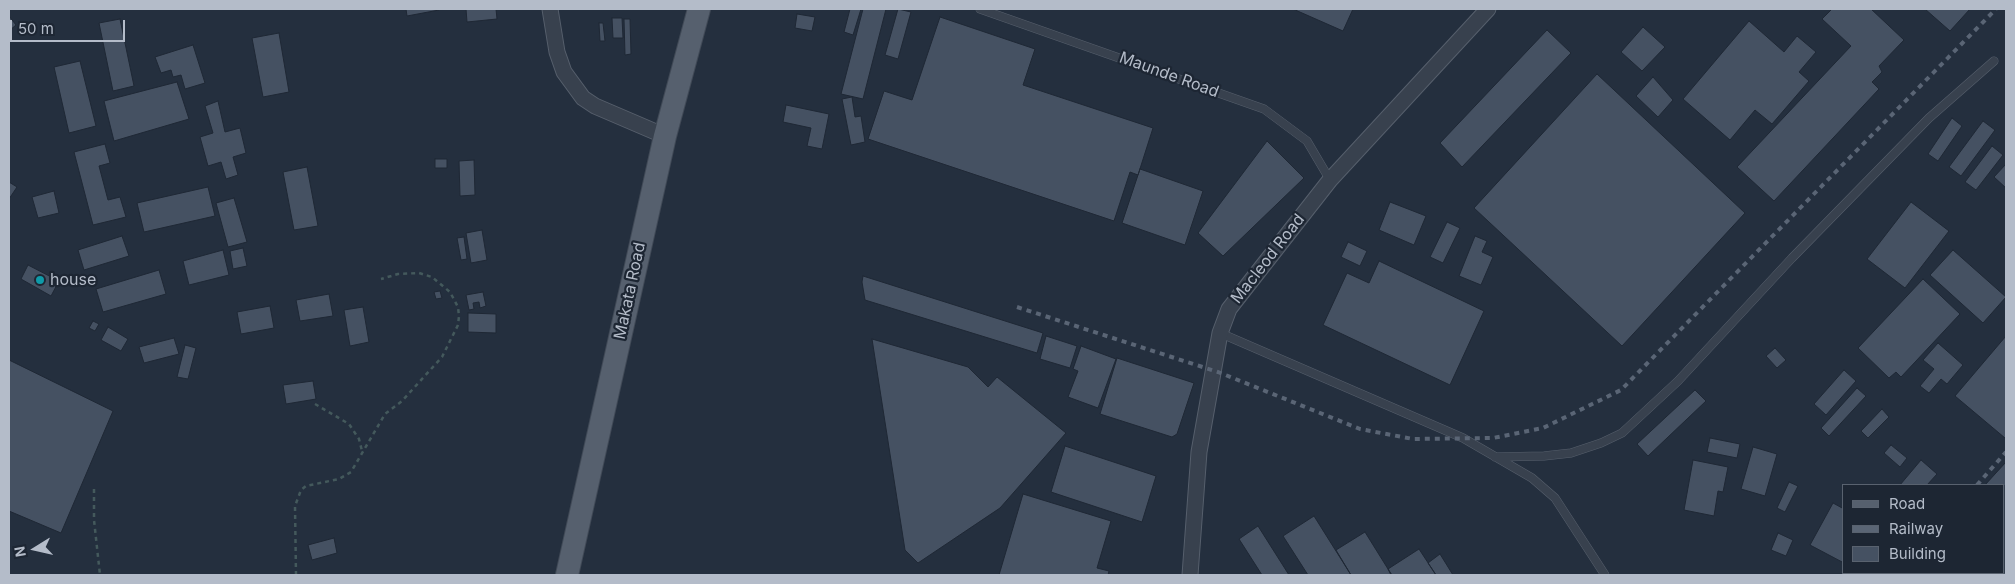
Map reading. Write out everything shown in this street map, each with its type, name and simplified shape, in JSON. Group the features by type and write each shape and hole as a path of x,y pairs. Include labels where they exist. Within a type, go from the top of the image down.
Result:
{"main road":[{"name":"Makata Road","path":"567,575 665,136 699,9"}],"street":[{"path":"550,9 557,52 564,72 583,98 595,106 665,136"},
{"name":"Macleod Road","path":"1190,575 1199,452 1220,333 1229,309 1330,180 1488,9"}],"lane":[{"name":"Maunde Road","path":"980,9 1264,109 1308,141 1330,180"},
{"path":"1495,457 1544,456 1571,453 1602,443 1622,433 1678,381 1792,258 1929,118 1994,61"},
{"path":"1220,333 1463,438 1532,478 1555,498 1606,575"}],"path":[{"path":"296,575 295,506 297,496 306,486 339,479 352,472 385,414 402,401 442,357 458,325 458,307 450,292 432,277 419,273 381,279"},
{"path":"315,404 349,424 359,438 363,453"},
{"path":"94,489 94,520 100,575"}],"building":[{"path":"406,9 439,9 439,10 407,16"},
{"path":"466,9 496,9 497,19 467,22"},
{"path":"850,9 861,9 853,35 844,32"},
{"path":"863,9 886,9 863,99 841,94"},
{"path":"898,9 911,12 898,59 885,55"},
{"path":"1293,9 1353,9 1343,31"},
{"path":"1832,9 1871,9 1904,40 1879,66 1882,72 1872,82 1879,89 1774,201 1737,167 1851,46 1822,19"},
{"path":"1925,9 1970,9 1950,31"},
{"path":"797,14 815,17 812,31 795,28"},
{"path":"9,16 16,25 9,31"},
{"path":"940,17 1035,49 1023,85 1153,128 1138,175 1130,172 1114,221 868,139 884,91 912,100"},
{"path":"612,18 622,18 623,38 613,38"},
{"path":"120,19 134,86 113,91 99,23"},
{"path":"624,19 630,19 631,54 625,55"},
{"path":"1749,21 1784,52 1797,36 1816,52 1799,72 1809,81 1772,124 1755,110 1730,140 1683,99"},
{"path":"599,23 603,23 605,41 600,41"},
{"path":"1643,27 1665,47 1642,71 1621,52"},
{"path":"1547,30 1571,53 1462,167 1440,143"},
{"path":"279,33 289,92 263,97 252,38"},
{"path":"193,45 205,83 185,89 181,75 173,77 171,70 161,73 155,57"},
{"path":"80,61 96,126 69,133 54,67"},
{"path":"1597,74 1745,213 1622,346 1474,208"},
{"path":"1653,77 1673,100 1658,117 1636,96"},
{"path":"177,82 189,119 114,141 104,101"},
{"path":"852,97 855,117 861,116 865,142 851,145 842,99"},
{"path":"218,101 225,132 240,128 246,153 233,157 238,175 226,179 221,162 208,166 200,137 213,133 205,106"},
{"path":"786,105 829,114 822,149 807,146 811,128 783,122"},
{"path":"1952,118 1962,126 1938,161 1928,154"},
{"path":"1983,121 1995,130 1961,176 1949,167"},
{"path":"1267,141 1304,178 1223,256 1198,233"},
{"path":"105,144 110,163 99,166 108,200 120,197 126,217 93,225 74,152"},
{"path":"1992,146 2003,155 1976,190 1965,182"},
{"path":"435,159 447,159 447,168 435,168"},
{"path":"474,160 475,195 460,196 459,161"},
{"path":"2006,164 2006,188 1994,177"},
{"path":"307,167 318,226 294,230 283,172"},
{"path":"1140,169 1203,191 1185,245 1122,223"},
{"path":"9,182 17,187 9,199"},
{"path":"208,187 215,216 144,232 137,203"},
{"path":"54,191 59,213 38,218 32,197"},
{"path":"234,198 247,242 228,247 216,203"},
{"path":"1390,202 1426,216 1414,245 1379,230"},
{"path":"1911,202 1949,231 1905,288 1867,259"},
{"path":"1447,222 1460,228 1443,263 1430,257"},
{"path":"482,230 487,260 471,263 466,233"},
{"path":"122,236 129,256 84,270 78,250"},
{"path":"1475,236 1487,241 1482,252 1493,257 1481,285 1459,276"},
{"path":"464,237 467,259 461,260 457,238"},
{"path":"1348,242 1367,251 1360,266 1341,257"},
{"path":"243,248 247,266 233,269 230,251"},
{"path":"223,250 229,275 189,285 183,261"},
{"path":"1953,250 2006,297 1983,323 1930,275"},
{"path":"1379,261 1484,311 1450,385 1323,325 1347,273 1369,283"},
{"name":"house","path":"28,265 59,281 51,296 21,279"},
{"path":"159,270 166,294 103,312 96,289"},
{"path":"863,276 1043,333 1037,353 865,300"},
{"path":"1923,279 1960,314 1901,377 1896,372 1889,378 1858,348"},
{"path":"440,291 442,298 436,299 434,292"},
{"path":"483,292 486,306 480,308 479,302 473,303 474,309 469,310 466,295"},
{"path":"329,294 333,316 300,321 296,300"},
{"path":"270,306 274,328 241,334 237,312"},
{"path":"363,307 369,342 350,346 344,310"},
{"path":"468,313 496,314 496,333 468,332"},
{"path":"93,321 99,324 95,331 89,328"},
{"path":"108,327 128,339 121,351 101,340"},
{"path":"1046,336 1077,346 1070,368 1040,359"},
{"path":"2006,336 2006,437 2005,438 1955,396"},
{"path":"174,338 179,354 144,363 139,347"},
{"path":"872,339 968,367 988,387 997,377 1066,433 1000,508 918,563 905,550"},
{"path":"1938,343 1963,365 1947,384 1941,379 1929,393 1920,386 1934,369 1923,360"},
{"path":"185,345 196,348 188,379 177,377"},
{"path":"1081,346 1116,359 1098,408 1068,397 1078,371 1073,369"},
{"path":"1775,348 1786,360 1777,368 1766,356"},
{"path":"1117,358 1194,383 1177,434 1172,437 1100,414"},
{"path":"9,360 113,411 61,533 9,511"},
{"path":"1844,370 1856,381 1826,415 1814,404"},
{"path":"313,381 316,399 286,404 283,385"},
{"path":"1857,388 1866,396 1829,436 1821,428"},
{"path":"1695,390 1706,401 1648,456 1637,444"},
{"path":"1882,409 1889,417 1868,438 1861,431"},
{"path":"1710,438 1740,444 1737,458 1707,452"},
{"path":"1891,445 1907,458 1900,467 1884,453"},
{"path":"1065,446 1156,476 1142,522 1051,492"},
{"path":"1753,447 1777,454 1765,496 1741,489"},
{"path":"1693,460 1728,467 1723,492 1718,491 1714,516 1684,510"},
{"path":"1921,460 1937,474 1928,484 1901,484"},
{"path":"2006,462 2006,575 1904,575 2005,574 2005,484 1986,484"},
{"path":"1789,482 1798,486 1785,512 1777,508"},
{"path":"1023,494 1111,521 1097,568 1109,571 1108,575 999,575"},
{"path":"1833,503 1842,508 1842,562 1810,545"},
{"path":"1314,516 1351,575 1308,575 1283,536"},
{"path":"1258,526 1289,575 1262,575 1239,539"},
{"path":"1365,532 1391,575 1351,575 1336,550"},
{"path":"1778,533 1793,540 1786,556 1771,550"},
{"path":"334,538 337,553 312,560 308,545"},
{"path":"1419,549 1436,575 1392,575 1388,569"},
{"path":"1440,554 1453,575 1436,575 1428,563"},
{"path":"1864,574 1886,574 1885,575"}],"railway":[{"path":"1017,307 1218,372 1360,429 1413,439 1493,438 1543,428 1621,390 1996,9"},
{"path":"1978,484 2006,452"}],"place":[{"name":"house","path":"40,280"}]}
